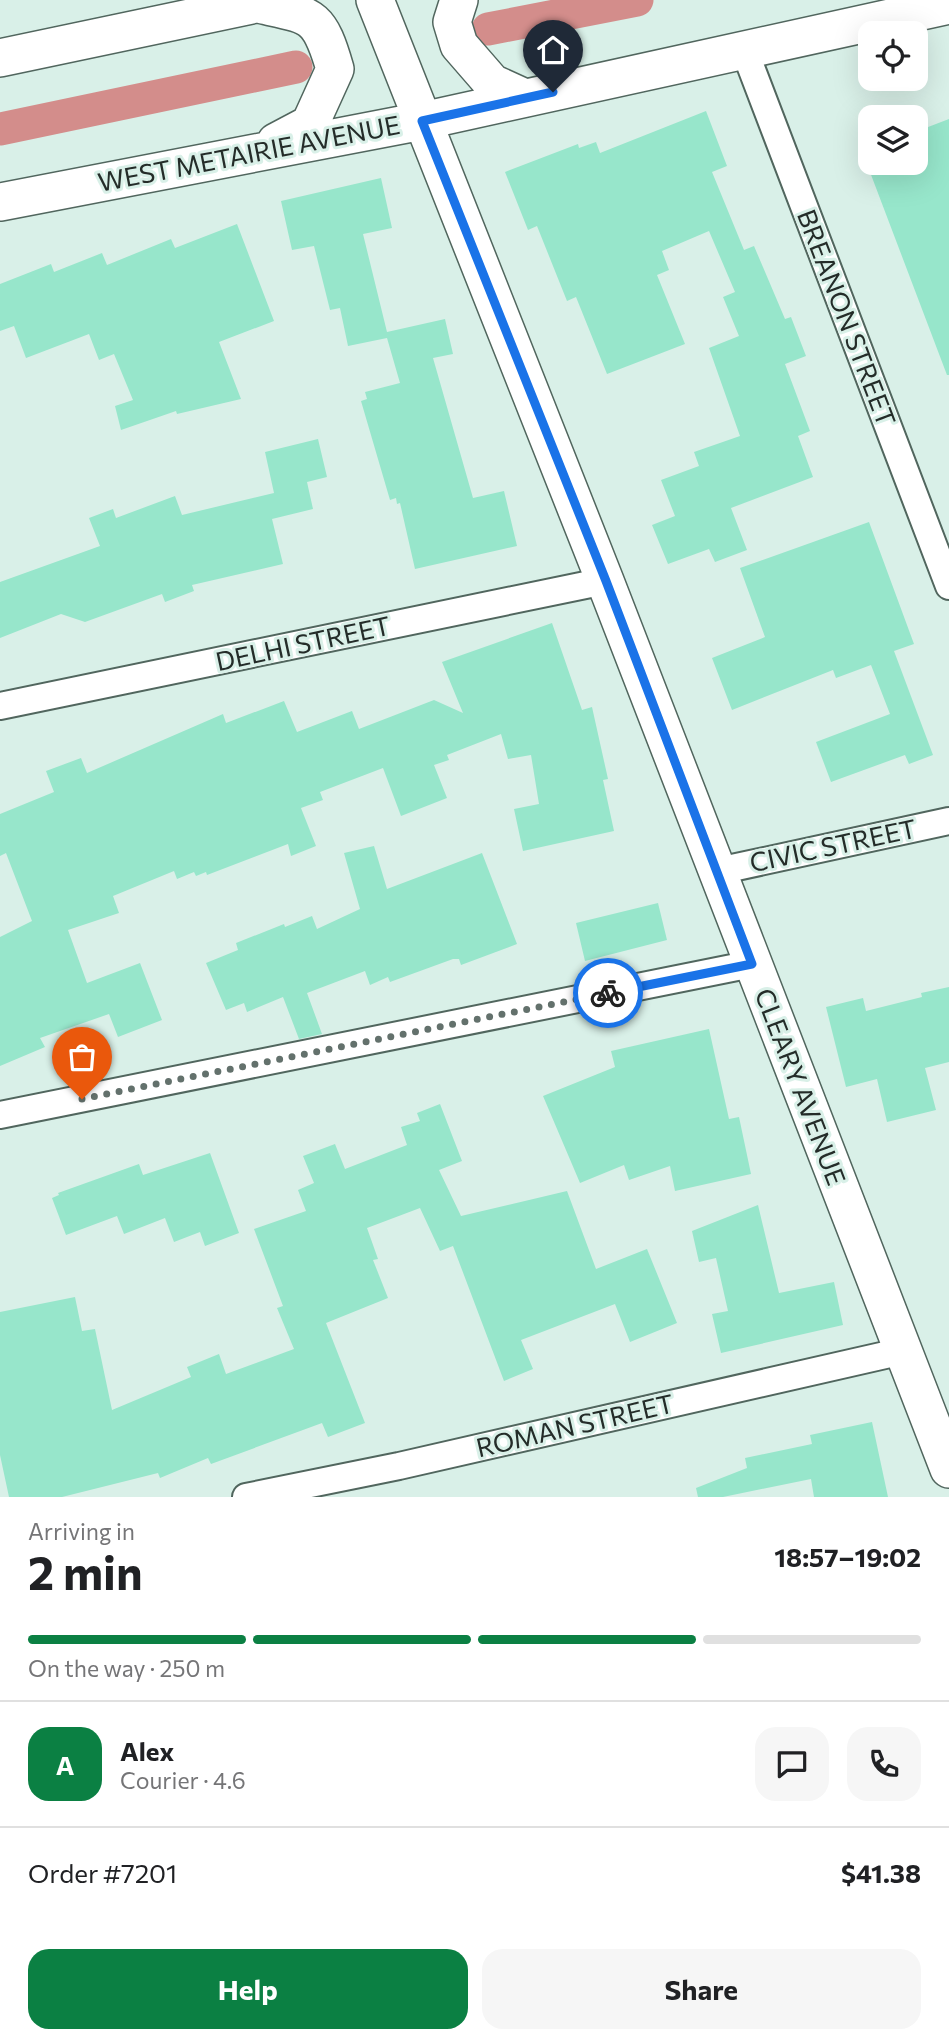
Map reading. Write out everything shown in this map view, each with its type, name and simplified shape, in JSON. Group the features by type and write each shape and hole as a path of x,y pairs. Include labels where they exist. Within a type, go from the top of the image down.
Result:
{"main road":[{"name":"CLEARY AVENUE","path":"375,0 606,581 752,964 948,1463"},
{"path":"459,0 452,22 459,45 492,83 525,98"},
{"path":"0,58 266,2 308,15 325,35 335,69 310,124 256,153"},
{"name":"WEST METAIRIE AVENUE","path":"0,202 422,121 942,5"}],"street":[{"name":"BREANON STREET","path":"744,49 949,586"},
{"name":"DELHI STREET","path":"0,706 606,581"},
{"name":"CIVIC STREET","path":"718,871 949,821"},
{"path":"0,1115 752,964"},
{"name":"ROMAN STREET","path":"247,1497 412,1463 903,1351"}],"building":[{"path":"706,111 727,166 712,172 744,250 754,246 785,319 791,317 806,356 785,364 810,431 798,436 813,477 731,508 747,550 715,562 709,549 668,564 652,525 675,516 661,480 699,466 694,452 740,436 709,348 739,336 723,297 735,292 709,231 662,251 669,270 657,275 685,344 607,374 576,297 567,301 537,226 528,230 505,172 578,144 579,148 596,142 600,153"},
{"path":"949,119 949,375 871,175 928,175 928,127"},
{"path":"381,178 392,228 363,234 387,332 445,319 453,354 433,358 473,498 504,491 517,546 415,569 400,503 397,504 396,498 390,500 361,401 367,399 365,392 400,383 387,338 348,346 340,308 330,310 314,246 292,250 281,201"},
{"path":"237,224 274,321 219,342 241,399 177,414 176,411 121,430 115,406 133,400 114,354 99,360 89,334 26,358 14,326 0,331 0,284 51,264 54,272 102,253 107,265 171,239 175,248"},
{"path":"318,439 327,477 307,482 313,509 272,519 283,564 192,585 194,591 165,602 162,594 85,622 61,614 0,638 0,582 100,546 89,518 113,509 116,518 175,496 182,515 274,493 265,452"},
{"path":"869,522 914,644 894,651 933,755 909,764 905,755 831,782 816,742 890,714 871,665 836,678 833,670 732,710 712,658 765,637 740,568"},
{"path":"552,623 582,710 592,707 608,779 603,780 614,831 523,851 514,809 539,804 531,755 508,759 501,734 447,755 449,760 434,765 447,798 401,816 383,768 320,792 323,800 301,808 316,846 291,856 288,844 207,875 206,872 196,876 194,872 177,879 174,871 113,896 119,913 68,930 87,983 140,963 162,1020 118,1037 109,1014 40,1038 45,1047 0,1066 0,937 32,921 6,853 0,856 0,814 54,792 46,771 81,758 87,773 223,714 226,723 284,701 297,732 352,711 359,729 434,700 463,713 442,662"},
{"path":"374,846 387,889 482,853 517,944 461,965 459,959 453,959 390,982 388,977 370,985 365,971 307,993 322,1034 299,1039 283,997 247,1012 244,1003 226,1010 206,963 238,950 236,943 284,924 285,927 312,916 317,929 360,909 344,853"},
{"path":"658,903 667,940 585,961 576,923"},
{"path":"949,987 949,1062 925,1068 936,1110 887,1122 877,1079 846,1087 826,1007 863,998 866,1011 922,997 921,993"},
{"path":"709,1029 729,1119 739,1117 751,1174 675,1191 670,1166 629,1180 624,1165 580,1183 543,1096 615,1067 611,1051"},
{"path":"440,1104 462,1161 439,1170 461,1216 567,1191 596,1269 647,1249 677,1323 630,1342 615,1304 521,1340 533,1369 504,1381 453,1246 440,1251 420,1208 367,1228 378,1259 373,1260 388,1298 326,1323 365,1423 328,1437 322,1423 211,1464 208,1458 160,1478 158,1473 62,1497 9,1497 0,1455 0,1312 75,1297 82,1331 95,1329 112,1410 191,1377 187,1367 219,1354 226,1374 294,1349 277,1308 283,1306 254,1229 306,1211 298,1190 314,1183 303,1156 335,1144 345,1169 407,1145 401,1127 420,1121 417,1113"},
{"path":"210,1153 239,1233 205,1246 200,1232 174,1242 165,1218 124,1234 117,1216 66,1235 52,1198 59,1195 58,1193 139,1164 143,1175"},
{"path":"758,1205 779,1293 834,1282 843,1325 721,1353 712,1314 728,1311 716,1258 699,1262 692,1231"},
{"path":"872,1422 888,1497 814,1497 811,1479 723,1497 698,1497 696,1488 747,1468 745,1458 812,1444 810,1435"}],"waterway":[{"path":"488,29 637,0"},
{"path":"0,129 296,67"}],"way so far":[{"path":"82,1099 608,993"}],"route":[{"path":"553,92 422,121 606,581 752,964 608,993"}]}
